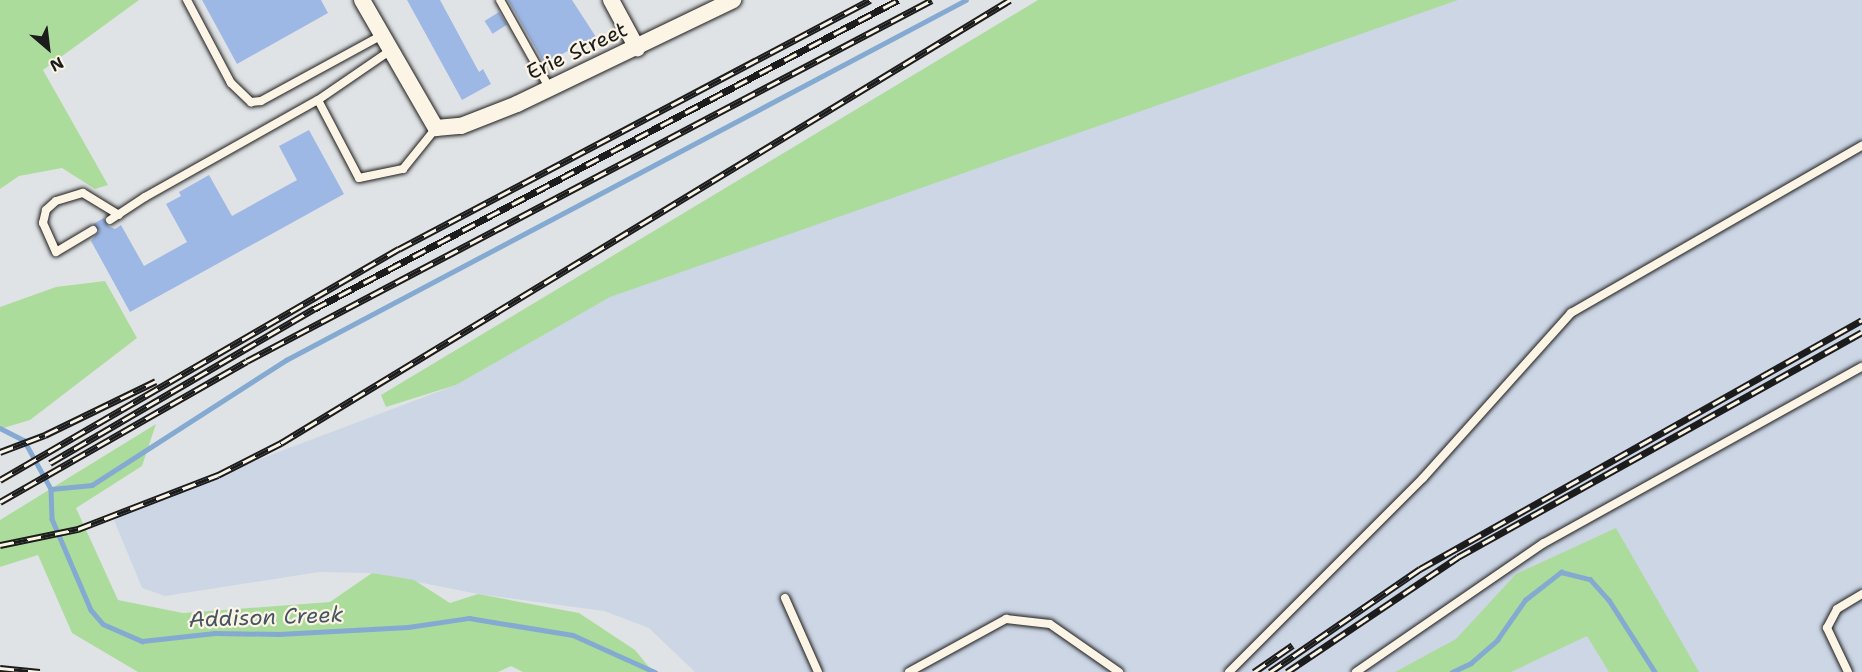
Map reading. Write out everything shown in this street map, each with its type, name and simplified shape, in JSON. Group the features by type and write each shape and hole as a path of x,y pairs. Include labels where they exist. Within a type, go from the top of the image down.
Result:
{"street":[{"path":"362,0 436,128"},
{"path":"611,0 637,48"},
{"name":"Erie Street","path":"436,128 461,126 550,89 731,0"}],"lane":[{"path":"187,0 231,83 251,102 261,101 382,35"},
{"path":"500,0 550,89"},
{"path":"110,220 318,100 391,50"},
{"path":"318,100 359,178 403,169 436,128"},
{"path":"1229,672 1423,478 1571,313 1862,146"},
{"path":"93,230 57,252 43,223 46,210 56,201 83,194 118,214"},
{"path":"1356,672 1544,543 1862,367"},
{"path":"1848,672 1827,628 1837,609 1862,594"},
{"path":"785,598 818,672"},
{"path":"909,672 1005,619 1050,624 1119,672"}],"shaded area":[{"path":"1435,0 1862,0 1862,672 695,672 649,628 604,611 478,594 372,573 319,572 165,596 142,588 112,515 456,385 609,297"}],"green space":[{"path":"0,0 139,0 43,70 108,185 95,189 62,168 19,176 0,189"},
{"path":"1038,0 1458,0 610,297 456,385 386,407 381,395"},
{"path":"105,281 137,338 30,420 0,429 0,307 56,287"},
{"path":"156,424 142,466 76,508 118,600 183,613 330,602 372,573 414,580 450,603 478,594 579,613 635,650 653,672 523,672 511,666 498,672 138,672 72,633 38,555 0,567 0,520"},
{"path":"1616,528 1699,672 1609,672 1587,636 1511,672 1395,672 1456,639 1516,574"}],"building":[{"path":"202,0 321,0 328,13 237,64"},
{"path":"407,0 440,0 479,72 483,69 491,84 462,100"},
{"path":"508,0 572,0 596,37 544,63"},
{"path":"499,12 507,25 493,34 485,21"},
{"path":"309,130 344,194 130,312 91,241 99,231 93,224 104,218 108,226 115,229 121,225 144,266 187,242 166,204 181,196 179,192 209,175 232,216 297,180 279,146"}],"waterway":[{"path":"51,489 92,485 286,360 966,0"},
{"name":"Addison Creek","path":"0,428 24,440 51,489 52,519 91,610 103,624 142,641 215,633 279,634 408,627 469,618 573,635 655,672"},
{"name":"Addison Creek","path":"1452,672 1471,663 1497,640 1525,600 1561,572 1590,579 1609,600 1655,672"}],"railway":[{"path":"0,480 399,249 870,0"},
{"path":"50,463 314,309 898,0"},
{"path":"0,502 247,361 932,0"},
{"path":"0,545 78,529 218,475 281,443 1010,0"},
{"path":"1270,672 1420,569 1862,320"},
{"path":"1287,672 1458,557 1862,332"},
{"path":"0,452 45,435 156,381"},
{"path":"1254,672 1293,645"},
{"path":"0,668 40,672"}]}
